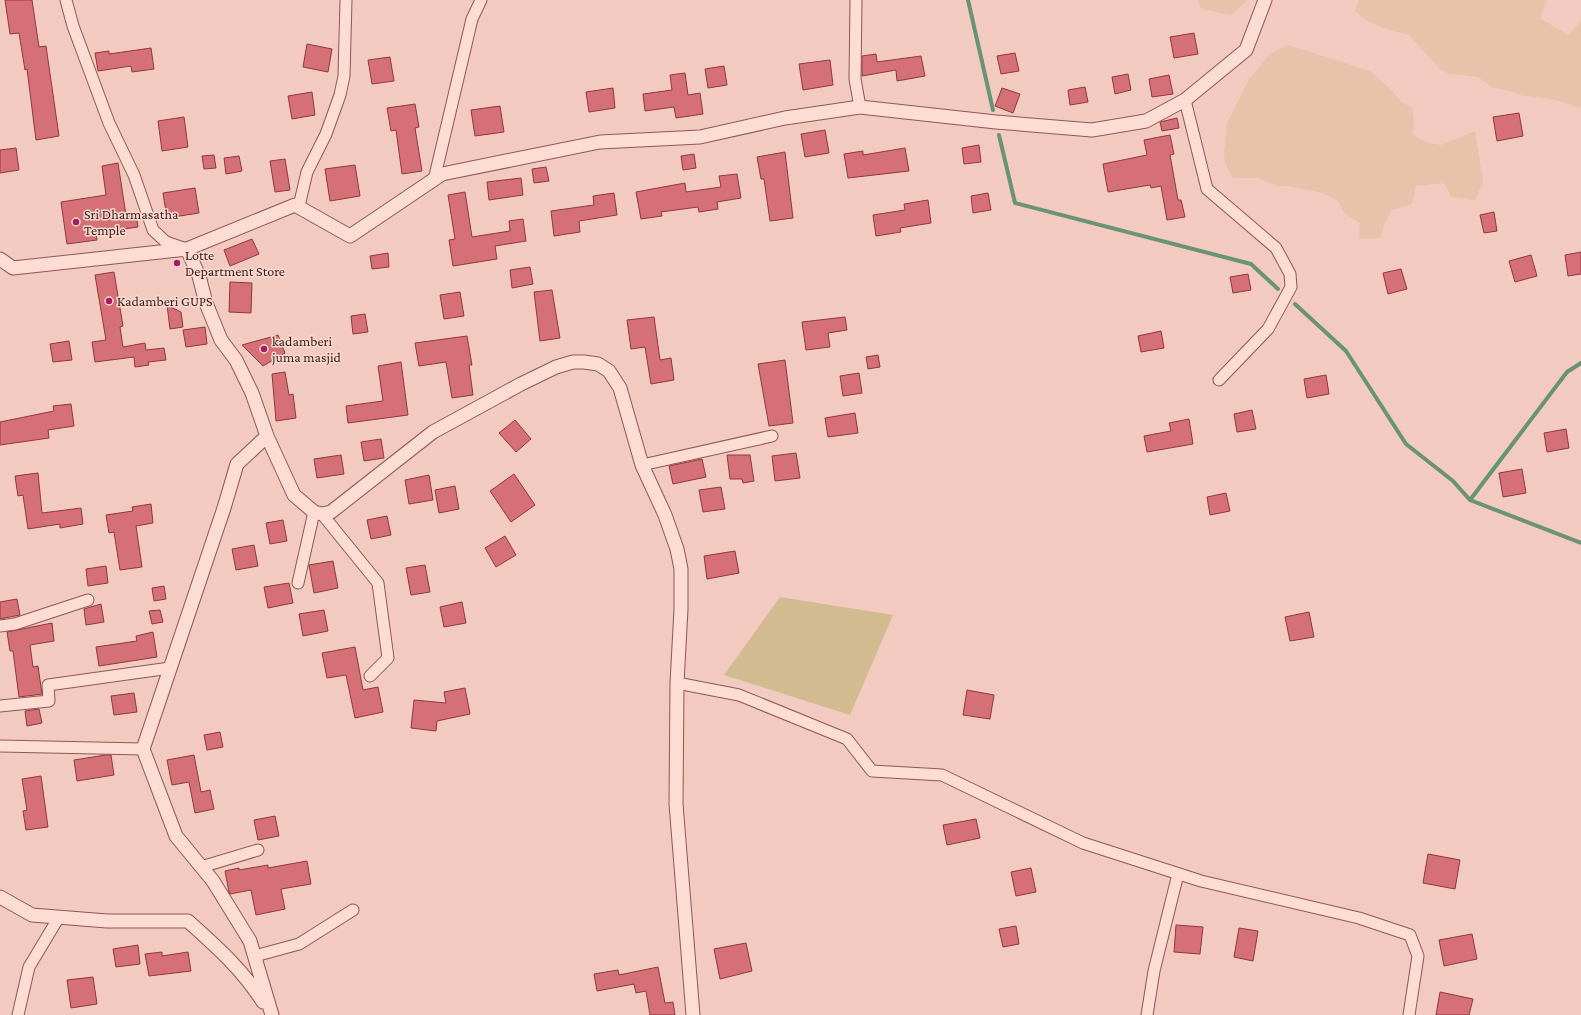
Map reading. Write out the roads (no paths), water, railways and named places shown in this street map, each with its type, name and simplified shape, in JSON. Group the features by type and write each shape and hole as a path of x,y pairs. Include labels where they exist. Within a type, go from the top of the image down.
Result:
{"street":[{"path":"66,0 73,26 109,124 134,175 153,230 166,242 187,250 199,276 206,303 221,340 236,360 252,393 267,436 294,495 318,513 378,583 388,658 370,676"},
{"path":"299,206 307,172 326,134 340,95 344,76 346,0"},
{"path":"434,180 472,19 481,0"},
{"path":"856,0 855,79 860,107"},
{"path":"0,259 13,268 187,250 295,205 350,236 442,174 600,142 700,137 785,118 860,107 996,122 1092,130 1146,121 1185,100 1246,50 1265,0"},
{"path":"1185,100 1207,189 1276,248 1290,274 1292,287 1268,329 1219,380"},
{"path":"318,513 331,512 439,428 521,384 556,367 573,362 598,364 608,371 620,388 642,465 665,515 681,570 681,608 677,683 676,804 693,1015"},
{"path":"267,436 237,464 224,508 143,749 176,836 213,881 250,941 272,1015"},
{"path":"642,465 772,436"},
{"path":"298,583 318,513"},
{"path":"0,626 15,624 88,600"},
{"path":"0,706 49,701 48,685 170,668"},
{"path":"677,683 739,695 847,739 872,771 942,775 1083,843 1201,881 1358,918 1410,935 1418,956 1409,1015"},
{"path":"0,746 143,749"},
{"path":"201,867 258,850"},
{"path":"1147,1015 1154,971 1178,874"},
{"path":"0,897 32,915 107,921 188,921 235,965 253,986 272,1015"},
{"path":"255,956 299,944 353,910"},
{"path":"18,1015 29,967 59,917"}],"waterway":[{"path":"968,0 993,110"},
{"path":"999,135 1015,203 1251,264 1278,289"},
{"path":"1295,304 1346,351 1406,444 1453,481 1470,500 1567,372 1581,363"},
{"path":"1470,500 1581,543"}],"place":[{"name":"Sri Dharmasatha Temple","path":"76,222"},
{"name":"Lotte Department Store","path":"177,263"},
{"name":"Kadamberi GUPS","path":"109,301"},
{"name":"kadamberi juma masjid","path":"264,349"}]}
